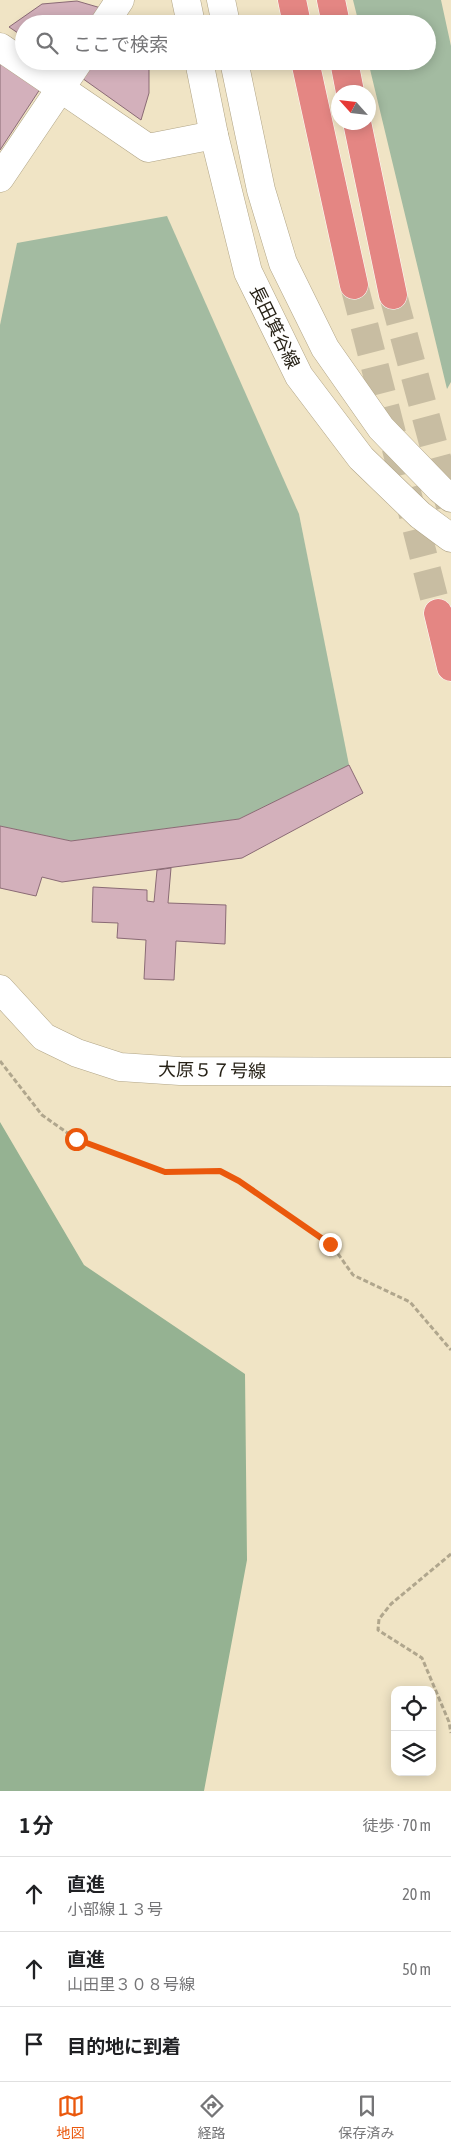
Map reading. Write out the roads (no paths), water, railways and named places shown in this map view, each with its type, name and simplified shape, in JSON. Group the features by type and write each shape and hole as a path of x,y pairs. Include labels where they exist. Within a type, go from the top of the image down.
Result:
{"highway":[{"path":"292,0 295,15"},
{"path":"331,0 334,15"},
{"path":"307,70 354,285"},
{"path":"346,70 349,85"},
{"path":"359,130 394,295"},
{"path":"438,613 451,667"}],"street":[{"path":"110,15 120,0"},
{"path":"186,0 190,15"},
{"path":"221,0 224,15"},
{"path":"0,47 15,57"},
{"path":"34,70 148,148 214,135"},
{"path":"0,178 73,70"},
{"name":"長田箕谷線","path":"201,70 214,135 248,272 299,376 361,458 420,515 451,538"},
{"name":"長田箕谷線","path":"236,70 261,190 283,263 325,348 381,428 451,498"},
{"name":"大原５７号線","path":"0,989 44,1037 77,1053 120,1067 180,1071 443,1072"}],"tunnel":[{"path":"354,285 438,613"},
{"path":"393,295 450,506"}]}
